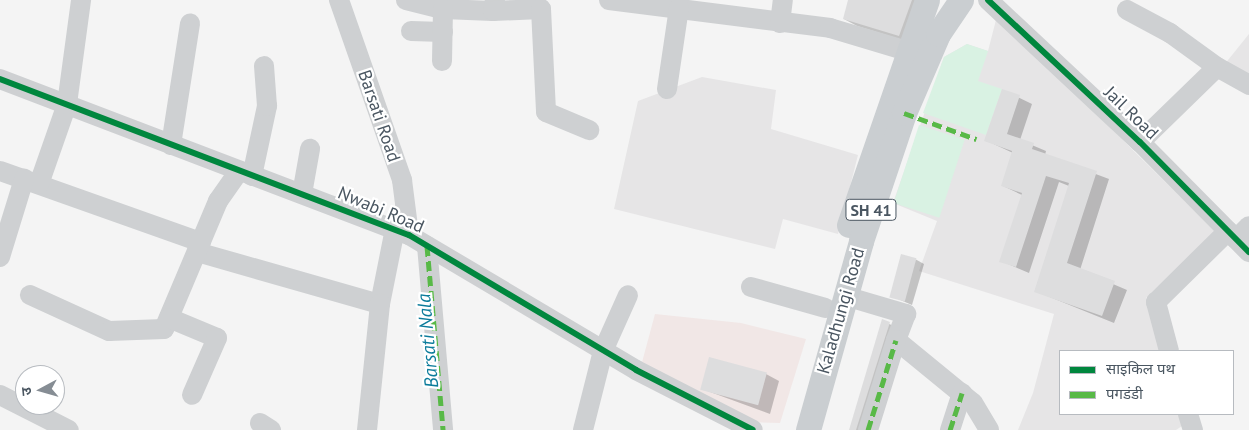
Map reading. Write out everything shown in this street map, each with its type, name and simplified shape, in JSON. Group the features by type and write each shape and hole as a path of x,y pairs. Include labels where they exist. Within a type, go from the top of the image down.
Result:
{"main road":[{"name":"Kaladhungi Road","path":"808,430 860,186 907,51 927,0"},
{"name":"Kaladhungi Road","path":"792,430 835,302 904,113 950,2"}],"street":[{"path":"0,257 31,182 67,104 81,0"},
{"name":"Barsati Road","path":"339,0 402,180 402,232 380,304 367,430"},
{"path":"406,0 443,9 494,6 541,9 546,112 589,130"},
{"path":"609,0 679,8 726,8 780,22 830,28 907,51"},
{"path":"780,22 783,0"},
{"name":"Jail Road","path":"988,0 1240,237"},
{"path":"667,89 679,8"},
{"path":"442,61 443,9"},
{"path":"1128,10 1170,33 1217,67 1249,85"},
{"path":"171,144 190,24"},
{"path":"411,31 443,32"},
{"path":"30,295 108,331 164,329 218,201 246,173 267,106 264,66"},
{"path":"1140,142 1217,67"},
{"name":"Nwabi Road","path":"0,79 402,232 603,351 753,430"},
{"path":"302,194 310,149"},
{"path":"0,171 199,247 380,304"},
{"path":"1170,350 1156,302 1240,237"},
{"path":"427,246 443,430"},
{"path":"751,287 906,314 868,430"},
{"path":"583,430 603,351 628,295"},
{"path":"169,318 217,338 192,396"},
{"path":"896,340 973,403 989,430"},
{"path":"950,430 962,393"},
{"path":"0,395 34,422 69,430"},
{"path":"1188,415 1193,430"}],"shaded area":[{"path":"997,16 1216,232 1146,298 1161,350 1059,350 1059,415 1179,415 1182,426 1176,430 1018,430 1033,393 1054,314 919,271 937,221 893,203 944,57 967,44 988,51"},
{"path":"1249,34 1249,82 1224,65"},
{"path":"702,77 776,90 771,129 858,155 838,234 783,219 775,249 614,209 638,101"},
{"path":"655,314 741,323 806,339 780,423 750,422 641,366"}],"green space":[{"path":"967,44 988,51 978,81 1002,89 986,135 923,113 944,57"},
{"path":"919,125 965,140 939,218 894,203"}],"building":[{"path":"848,0 912,0 899,36 843,19"},
{"path":"1002,89 1020,95 1007,134 1034,143 1032,149 1097,171 1067,263 1115,281 1102,316 1034,292 1069,183 1046,176 1016,267 999,262 1022,193 1001,186 1012,151 984,141"},
{"path":"901,254 916,258 905,302 889,297"},
{"path":"882,319 890,322 856,430 849,430"},
{"path":"709,357 767,373 758,405 700,390"}],"marked path":[{"path":"904,113 976,139"},
{"path":"427,246 443,430"},
{"path":"868,430 896,340"},
{"path":"950,430 962,393"}],"cycle path":[{"path":"988,0 1140,142 1249,252"},
{"path":"0,79 409,235 636,370 753,430"}],"water label":[{"name":"Barsati Nala","path":"428,341"}]}
